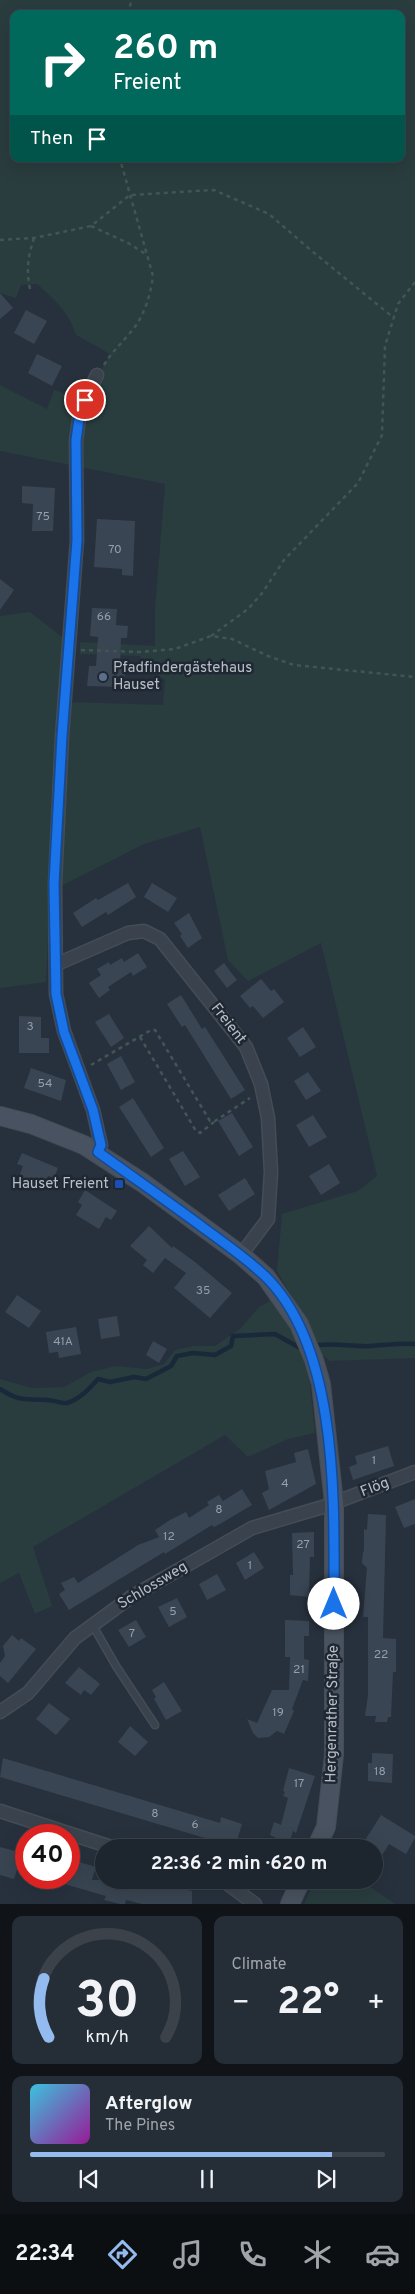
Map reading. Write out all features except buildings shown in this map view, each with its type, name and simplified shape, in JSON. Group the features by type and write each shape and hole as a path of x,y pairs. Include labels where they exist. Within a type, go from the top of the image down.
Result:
{"street":[{"path":"97,375 85,400 79,419 76,440 77,540 62,736 54,884 58,1003 64,1032 93,1110 101,1145 98,1152"},
{"name":"Freient","path":"57,964 128,933 144,931 160,939 246,1047 262,1090 268,1118 271,1172 268,1220 241,1255"},
{"name":"Hergenrather Straße","path":"0,1116 31,1124 98,1152 241,1255 266,1277 283,1298 299,1324 314,1360 321,1384 334,1503 334,1755 326,1827 320,1839"},
{"name":"Flög","path":"334,1503 415,1472"},
{"name":"Schlossweg","path":"0,1712 28,1693 66,1647 92,1624 131,1597 252,1528 334,1503"},
{"path":"0,1812 95,1842"},
{"path":"235,1889 255,1904"},
{"path":"290,1904 297,1889"}],"lane":[{"path":"92,1624 116,1666 155,1725"}],"path":[{"path":"97,375 110,354 131,333 143,314 150,294 153,276 121,162"},
{"path":"0,240 34,238 91,226 130,196 214,190 269,214 394,318"},
{"path":"91,226 128,243 148,255"},
{"path":"30,289 27,274 28,258 34,238"},
{"path":"70,650 140,652 175,649 211,636 248,609 263,592 284,560 358,483 382,435 385,346 398,304 415,282"},
{"path":"211,636 232,639 268,656 294,664 415,677"},
{"path":"78,1071 140,1038 151,1030 156,1030 210,1121 215,1121"},
{"path":"140,1038 196,1131 200,1132 262,1090"}],"shaded area":[{"path":"0,0 415,0 415,1358 330,1361 318,1351 302,1314 277,1271 282,1214 358,1191 377,1176 321,943 248,981 228,960 200,827 144,844 61,886 70,702 163,705 165,680 144,666 140,656 80,654 80,642 155,646 155,609 165,484 0,451 0,385 47,409 54,390 85,400 110,354 76,335 66,313 37,284 21,285 16,298 0,293"},
{"path":"30,612 67,641 50,892 46,982 0,988 0,616"},
{"path":"272,1300 290,1324 309,1375 315,1433 288,1439 248,1457 225,1435 33,1547 52,1606 35,1614 19,1573 0,1583 0,1379 32,1388 64,1387 91,1372 116,1366 147,1369 164,1364 175,1350 193,1346 215,1346 241,1328 259,1307"},
{"path":"311,1889 373,1889 395,1904 304,1904"}],"waterway":[{"path":"0,1389 19,1398 67,1403 88,1390 98,1379 110,1382 134,1377 146,1379 171,1366 177,1356 193,1353 215,1355 231,1346 233,1336 275,1334 300,1348"},
{"path":"319,1345 415,1344"}],"place":[{"name":"Pfadfindergästehaus Hauset","path":"103,677"},
{"name":"Hauset Freient","path":"119,1184"}],"route":[{"path":"85,400 79,419 76,440 77,540 62,736 54,884 57,964 56,994 64,1032 93,1110 101,1145 98,1152 241,1255 266,1277 283,1298 299,1324 314,1360 321,1384 334,1503 334,1604"}]}
